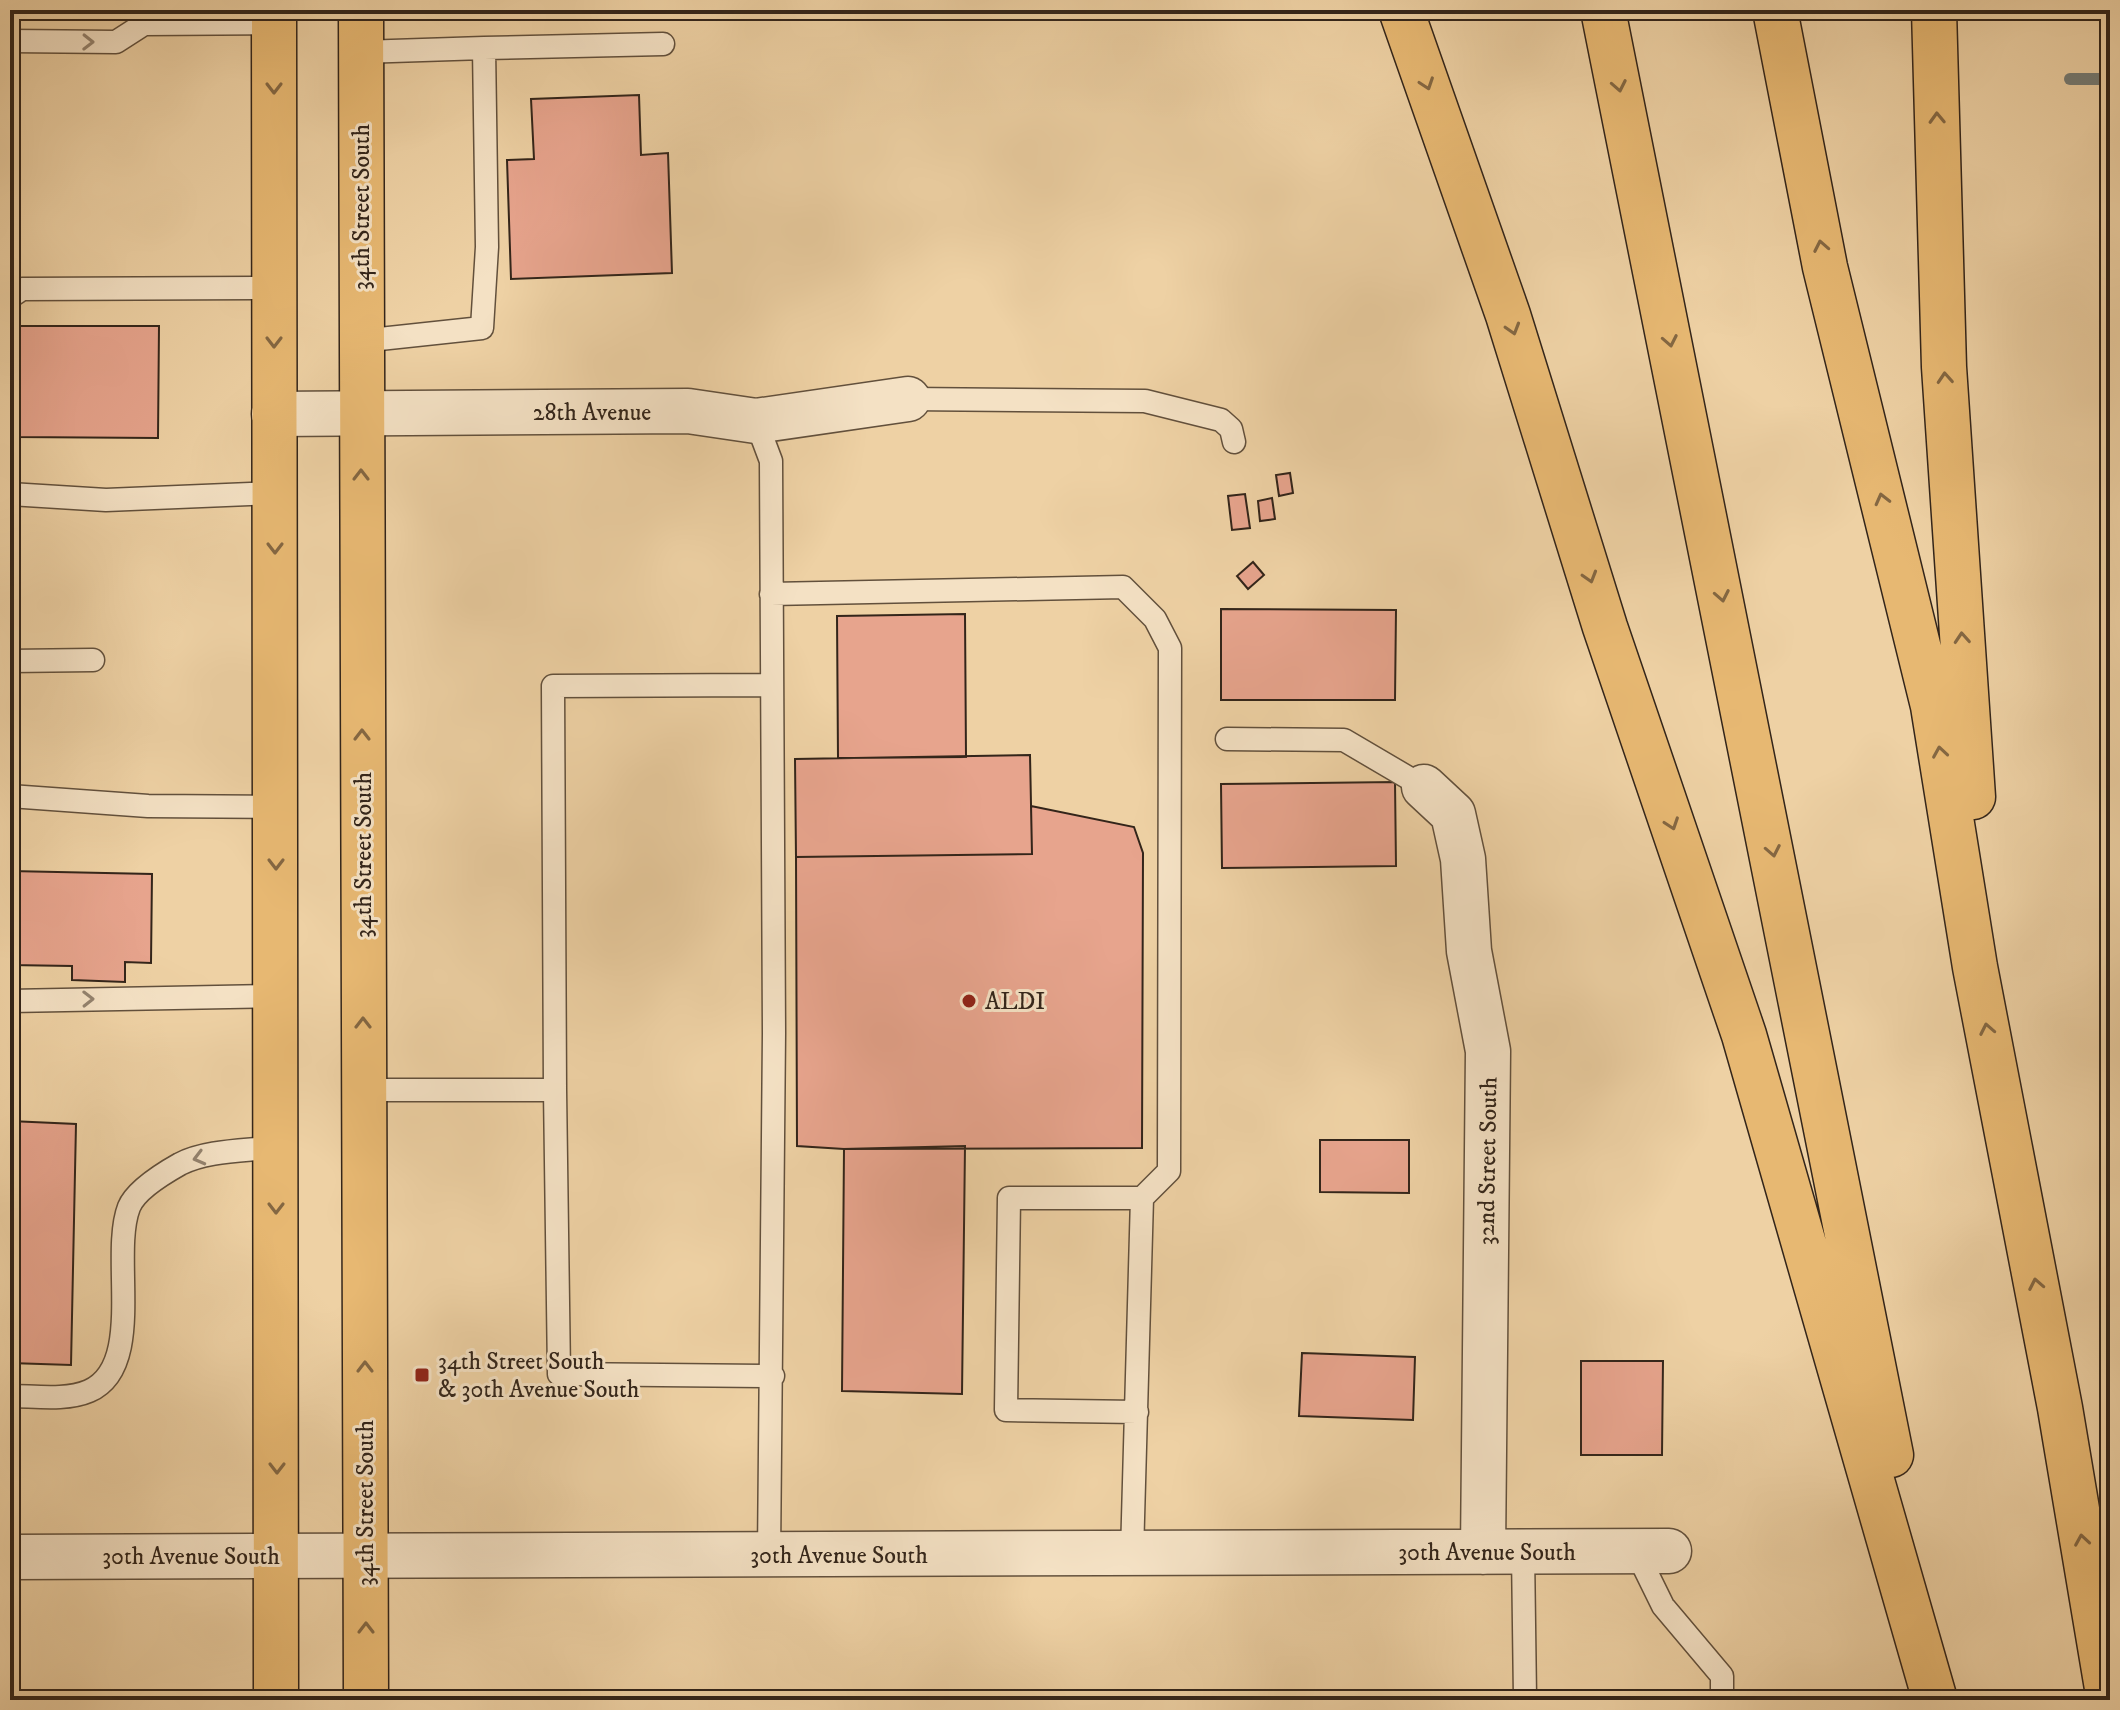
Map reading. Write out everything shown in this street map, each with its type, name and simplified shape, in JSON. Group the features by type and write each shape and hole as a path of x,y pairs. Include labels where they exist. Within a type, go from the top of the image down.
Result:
{"highway":[{"path":"1401,10 1508,315 1605,627 1744,1035 1937,1700"},
{"path":"1603,10 1806,1013 1937,1700"},
{"path":"1775,10 1825,267 1933,706 1975,967 2060,1408 2109,1700"},
{"path":"1934,10 1944,367 1974,802 1975,967"},
{"path":"274,17 276,1700"},
{"name":"34th Street South","path":"361,31 366,1700"}],"street":[{"name":"28th Avenue","path":"274,414 688,411 756,421 908,399"},
{"name":"32nd Street South","path":"1424,787 1453,814 1463,859 1469,951 1488,1051 1503,1552"},
{"name":"30th Avenue South","path":"10,1557 1652,1551"}],"lane":[{"path":"10,41 116,42 144,24 274,17"},
{"path":"361,31 484,48 663,44"},
{"path":"361,341 482,328 487,247 484,48"},
{"path":"10,297 22,289 274,288"},
{"path":"908,399 1145,401 1221,420 1231,429 1234,442"},
{"path":"756,421 771,461 773,1376 769,1555"},
{"path":"10,494 106,500 274,493"},
{"path":"771,594 1123,587 1155,619 1170,648 1169,1171 1142,1198 1132,1554"},
{"path":"10,661 93,660"},
{"path":"772,685 553,686 559,1374 773,1376"},
{"path":"1227,739 1344,740 1424,787"},
{"path":"10,796 148,806 276,807"},
{"path":"10,1001 276,996"},
{"path":"363,1090 555,1090"},
{"path":"10,1396 51,1397 89,1391 104,1382 117,1362 121,1334 124,1230 130,1205 149,1185 181,1163 212,1155 276,1147"},
{"path":"1137,1412 1006,1410 1009,1198 1142,1198"},
{"path":"1652,1551 1663,1606 1722,1676 1722,1700"},
{"path":"1503,1552 1525,1698"}],"building":[{"path":"639,95 641,155 668,153 672,273 511,279 507,160 534,159 531,99"},
{"path":"14,326 159,326 158,438 14,437"},
{"path":"1290,473 1293,493 1279,496 1276,475"},
{"path":"1245,494 1250,528 1232,530 1228,496"},
{"path":"1272,498 1275,519 1260,521 1258,501"},
{"path":"1253,562 1264,575 1248,589 1237,576"},
{"path":"1221,609 1396,610 1395,700 1221,700"},
{"path":"965,614 966,757 838,758 837,616"},
{"path":"1030,755 1032,854 796,857 795,759"},
{"path":"1395,782 1396,866 1222,868 1221,784"},
{"name":"ALDI","path":"1031,806 1134,827 1143,853 1142,1148 844,1149 797,1146 796,857 1032,854"},
{"path":"10,871 152,874 151,963 125,962 125,982 72,980 72,966 10,965"},
{"path":"10,1121 76,1124 71,1365 10,1363"},
{"path":"1320,1140 1409,1140 1409,1193 1320,1192"},
{"path":"965,1146 962,1394 842,1391 844,1149"},
{"path":"1302,1353 1415,1357 1413,1420 1299,1416"},
{"path":"1581,1361 1663,1361 1662,1455 1581,1455"}],"waterway":[{"path":"2070,79 2110,79"}],"place":[{"name":"ALDI","path":"969,1001"},
{"name":"34th Street South & 30th Avenue South","path":"422,1375"}]}
